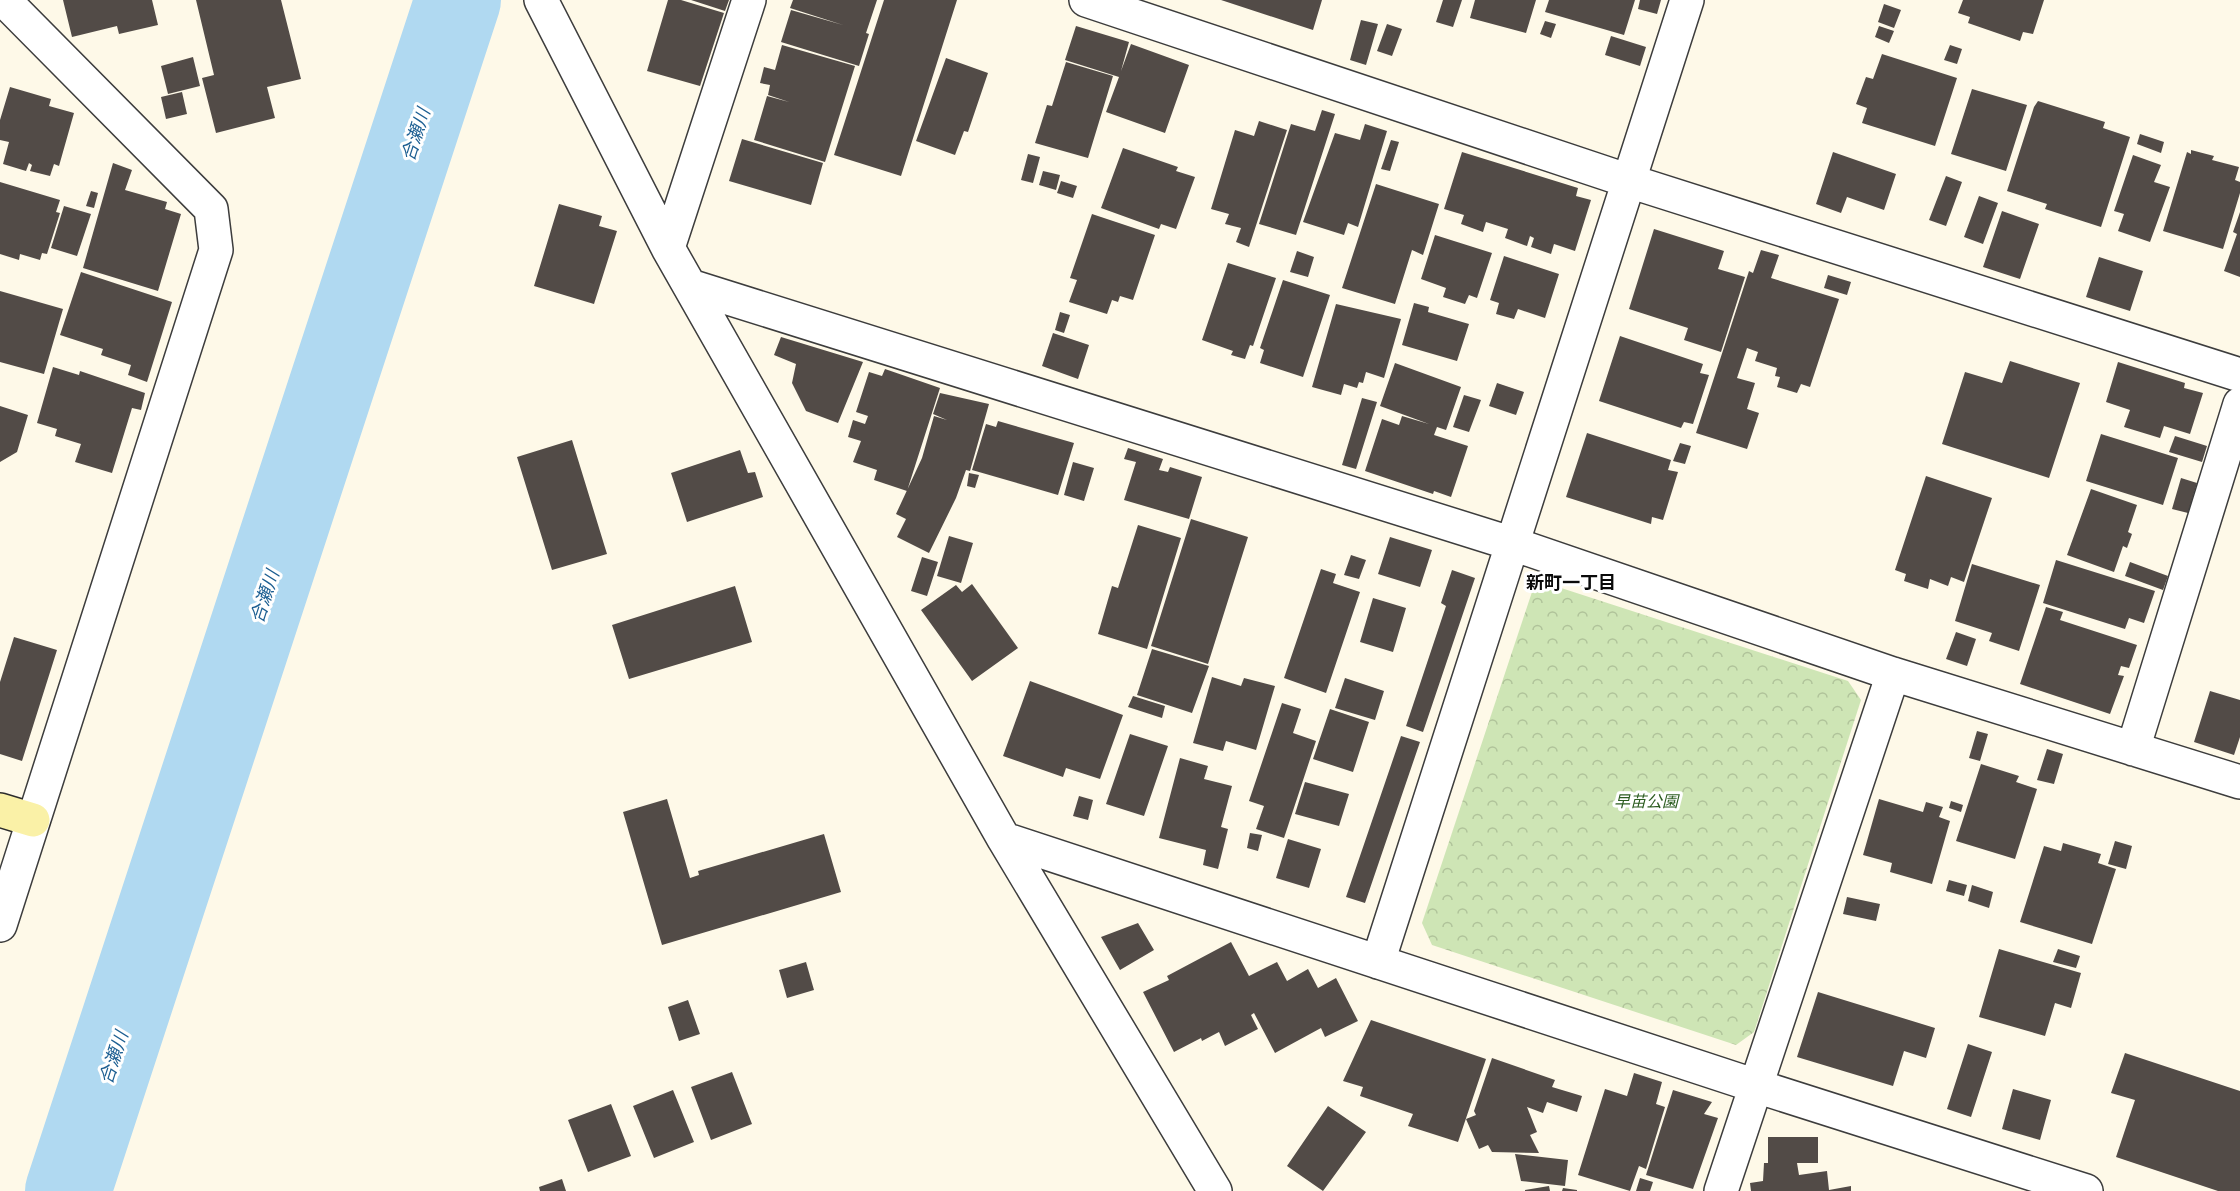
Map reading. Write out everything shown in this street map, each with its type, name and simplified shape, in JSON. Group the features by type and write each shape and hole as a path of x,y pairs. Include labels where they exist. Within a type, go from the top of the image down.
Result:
{"street":[{"path":"0,925 216,250 211,209 4,0"},
{"path":"668,248 749,0"},
{"path":"1086,0 1629,180 2240,375"},
{"path":"1378,962 1688,0"},
{"path":"545,6 668,248 1004,839 1215,1191"},
{"path":"690,286 1513,544 1893,674 2240,782"},
{"path":"2133,749 2240,404"},
{"path":"1721,1191 1893,674"},
{"path":"0,810 33,820"},
{"path":"1004,839 1756,1086 2086,1191"}],"green space":[{"name":"早苗公園","path":"1555,586 1848,681 1861,700 1754,1032 1736,1045 1432,945 1422,923 1532,592"}],"building":[{"path":"63,0 152,0 158,25 119,34 117,26 72,37"},
{"path":"196,0 281,0 301,79 267,87 275,118 216,133 202,78 214,75"},
{"path":"668,0 681,0 724,13 700,86 647,71"},
{"path":"691,0 729,0 725,11"},
{"path":"793,0 877,0 866,33 869,34 859,66 781,42 791,10 843,25 790,8"},
{"path":"884,0 957,0 901,176 834,155"},
{"path":"1221,0 1322,0 1313,30"},
{"path":"1443,0 1462,0 1453,27 1436,22"},
{"path":"1475,0 1536,0 1526,33 1470,18"},
{"path":"1549,0 1635,0 1624,35 1545,12"},
{"path":"1640,0 1661,0 1657,14 1638,9"},
{"path":"1963,0 2044,0 2033,34 2023,32 2020,41 1968,23 1970,17 1958,13"},
{"path":"1884,4 1901,10 1894,28 1878,22"},
{"path":"1361,20 1378,24 1366,65 1350,60"},
{"path":"1545,21 1556,24 1551,38 1540,34"},
{"path":"1387,24 1402,29 1392,56 1377,51"},
{"path":"1076,26 1129,42 1121,71 1131,44 1189,65 1165,133 1106,112 1119,77 1065,60"},
{"path":"1879,26 1894,31 1889,43 1875,37"},
{"path":"1611,36 1646,47 1640,66 1605,55"},
{"path":"782,45 855,66 825,162 754,140 767,96 789,102 768,95 770,85 760,83 764,67 775,70"},
{"path":"1950,45 1962,49 1957,64 1944,60"},
{"path":"1882,54 1957,78 1935,146 1862,123 1867,108 1856,104 1866,77 1873,79"},
{"path":"193,57 200,86 168,94 161,66"},
{"path":"946,58 988,73 968,132 964,131 955,155 916,141"},
{"path":"1066,62 1113,76 1088,158 1035,143 1047,105 1052,106"},
{"path":"10,87 51,99 49,106 74,113 59,166 54,164 50,176 30,171 32,165 29,163 26,171 3,164 9,142 0,140 0,120"},
{"path":"1972,89 2027,105 2006,171 1951,154"},
{"path":"182,92 187,114 166,119 161,97"},
{"path":"2038,101 2105,122 2103,128 2130,137 2101,227 2045,209 2047,204 2007,191 2034,107"},
{"path":"1322,110 1335,114 1296,235 1259,224 1291,124 1315,131"},
{"path":"1259,121 1287,130 1249,247 1236,242 1241,228 1225,224 1229,214 1211,209 1235,130 1254,136"},
{"path":"1365,124 1387,131 1358,227 1348,223 1344,235 1303,222 1335,133 1360,140"},
{"path":"2140,134 2164,142 2161,153 2137,144"},
{"path":"742,139 823,163 811,205 729,181"},
{"path":"1391,140 1399,142 1390,171 1381,169"},
{"path":"1123,148 1178,167 1176,171 1195,177 1176,229 1161,224 1159,229 1101,208"},
{"path":"2191,150 2214,156 2212,160 2239,167 2235,180 2240,182 2240,193 2223,249 2163,231 2187,152 2191,154"},
{"path":"1462,152 1578,188 1576,196 1591,200 1575,251 1554,244 1551,254 1531,247 1534,238 1530,236 1527,246 1505,238 1508,229 1486,222 1483,232 1461,224 1464,215 1444,209"},
{"path":"1833,152 1896,174 1884,210 1847,197 1841,213 1816,204"},
{"path":"1028,154 1040,157 1033,183 1021,180"},
{"path":"2133,155 2161,165 2154,182 2170,187 2150,242 2118,231 2124,214 2114,211"},
{"path":"113,163 132,170 125,190 167,202 165,209 181,214 158,291 83,268"},
{"path":"1043,171 1060,175 1056,190 1039,185"},
{"path":"1946,176 1962,182 1946,226 1929,220"},
{"path":"1061,181 1077,186 1073,198 1057,193"},
{"path":"0,182 60,200 56,212 60,213 47,254 42,253 40,260 20,254 19,260 0,254"},
{"path":"1376,184 1439,204 1423,255 1412,250 1395,304 1342,288"},
{"path":"91,191 98,193 94,208 86,206"},
{"path":"1979,196 1998,203 1983,244 1964,237"},
{"path":"559,204 602,216 599,226 617,231 594,304 534,286"},
{"path":"64,206 91,214 77,256 51,248"},
{"path":"2002,211 2039,224 2020,279 1983,267"},
{"path":"2240,212 2240,277 2224,271 2237,234 2233,232"},
{"path":"1092,214 1155,235 1133,300 1120,296 1118,302 1112,300 1107,314 1069,302 1077,280 1070,278"},
{"path":"1654,229 1724,251 1718,269 1745,277 1721,352 1684,340 1688,328 1629,309"},
{"path":"1435,235 1492,253 1477,298 1469,295 1465,304 1443,297 1446,288 1421,279"},
{"path":"1761,250 1779,255 1771,278 1839,299 1810,387 1801,384 1797,393 1777,387 1780,377 1775,376 1777,368 1755,361 1758,352 1747,348 1737,378 1755,383 1747,409 1759,413 1747,449 1696,433 1749,271 1753,273"},
{"path":"1297,251 1314,257 1308,277 1290,272"},
{"path":"1504,256 1559,274 1545,318 1518,309 1514,319 1496,314 1499,303 1490,300"},
{"path":"2099,257 2143,271 2130,311 2086,297"},
{"path":"1228,263 1276,278 1253,346 1250,345 1245,359 1231,355 1233,351 1202,340"},
{"path":"81,272 172,302 147,382 128,375 131,365 101,355 103,349 60,335"},
{"path":"1828,275 1851,282 1847,295 1824,288"},
{"path":"1283,280 1330,295 1303,377 1260,363 1264,350 1260,348"},
{"path":"0,291 63,309 44,374 0,362"},
{"path":"1414,303 1429,307 1428,312 1469,324 1457,361 1402,345"},
{"path":"1336,304 1401,319 1384,378 1366,372 1363,383 1359,382 1357,388 1344,384 1341,395 1312,387"},
{"path":"1060,312 1070,315 1064,333 1055,330"},
{"path":"1053,333 1089,345 1078,379 1042,366"},
{"path":"1620,336 1703,364 1700,373 1709,375 1693,424 1684,422 1681,428 1599,401"},
{"path":"781,337 863,362 838,423 806,411 792,383 796,364 774,355"},
{"path":"2010,361 2080,383 2049,478 1942,444 1965,372 2002,383"},
{"path":"2118,362 2185,383 2184,388 2203,393 2190,434 2164,426 2160,438 2124,427 2130,410 2106,402"},
{"path":"1395,363 1461,387 1446,430 1437,427 1434,435 1468,446 1451,497 1434,491 1433,494 1365,471 1382,419 1399,425 1402,416 1429,424 1380,406"},
{"path":"53,367 79,375 80,371 145,393 141,410 132,408 112,473 75,462 81,444 55,436 57,429 37,423"},
{"path":"885,369 940,388 907,491 874,480 877,470 853,462 861,441 848,437 853,420 865,424 868,416 856,412 869,372 882,376"},
{"path":"1497,383 1524,392 1516,415 1489,406"},
{"path":"940,393 989,404 970,471 966,470 956,498 929,553 897,537 906,519 896,514 922,458 934,416 947,420 933,414"},
{"path":"1464,395 1481,400 1469,432 1453,427"},
{"path":"1362,398 1377,402 1356,469 1342,465"},
{"path":"0,406 28,415 17,452 0,462"},
{"path":"998,421 1074,443 1058,495 972,470 986,424 996,427"},
{"path":"1587,433 1671,460 1668,470 1678,472 1663,520 1652,517 1651,524 1566,497"},
{"path":"2101,434 2178,458 2163,505 2086,481"},
{"path":"2175,436 2207,446 2202,462 2169,452"},
{"path":"572,440 607,554 552,570 517,457"},
{"path":"1680,443 1691,446 1685,464 1673,461"},
{"path":"1128,448 1163,459 1159,470 1168,472 1170,467 1202,477 1189,519 1124,500 1136,462 1124,459"},
{"path":"740,450 748,473 755,472 763,497 687,522 671,473"},
{"path":"1073,462 1094,468 1084,501 1064,495"},
{"path":"969,473 979,475 975,488 967,486"},
{"path":"1926,476 1992,498 1964,582 1951,577 1948,586 1930,579 1928,589 1904,581 1906,574 1895,570"},
{"path":"2181,478 2197,483 2188,513 2172,509"},
{"path":"2091,489 2137,505 2128,532 2132,534 2127,548 2123,546 2114,572 2067,555"},
{"path":"1191,519 1248,537 1208,664 1151,646"},
{"path":"1138,525 1181,538 1147,649 1098,634 1112,586 1118,588"},
{"path":"949,536 973,543 961,583 937,576"},
{"path":"1390,537 1432,550 1420,587 1378,574"},
{"path":"1351,555 1366,560 1359,579 1344,575"},
{"path":"922,557 938,562 927,596 911,591"},
{"path":"2056,560 2155,591 2144,623 2129,618 2125,629 2043,603"},
{"path":"2130,562 2168,576 2163,590 2125,576"},
{"path":"1972,564 2040,585 2019,651 1989,641 1992,633 1955,621"},
{"path":"1321,569 1336,574 1333,583 1360,592 1326,693 1284,678"},
{"path":"1452,570 1475,578 1423,732 1406,726 1446,606 1441,603"},
{"path":"972,584 1018,648 972,681 921,610 956,585 962,592"},
{"path":"735,586 752,642 629,679 612,625"},
{"path":"1373,598 1406,608 1393,652 1360,642"},
{"path":"2046,607 2063,612 2060,620 2137,645 2129,668 2121,666 2118,675 2124,676 2110,714 2020,684"},
{"path":"1956,632 1976,639 1967,666 1946,659"},
{"path":"14,637 57,650 22,761 0,754 0,682"},
{"path":"1152,649 1209,666 1192,713 1137,695"},
{"path":"1212,677 1241,686 1244,678 1275,686 1256,750 1226,741 1223,751 1193,743"},
{"path":"1345,678 1384,691 1375,720 1335,708"},
{"path":"1030,681 1123,715 1100,779 1066,768 1063,777 1003,756"},
{"path":"2210,691 2240,700 2240,737 2234,755 2194,742"},
{"path":"1133,696 1165,706 1162,718 1128,707"},
{"path":"1282,703 1301,709 1293,733 1316,741 1284,838 1256,829 1264,806 1249,801"},
{"path":"1330,709 1369,722 1353,772 1313,759"},
{"path":"1977,731 1988,734 1980,761 1969,758"},
{"path":"1130,734 1168,746 1144,816 1106,804"},
{"path":"1401,736 1420,742 1365,903 1346,897"},
{"path":"2047,749 2063,754 2054,784 2037,780"},
{"path":"1180,758 1208,766 1204,779 1232,786 1221,827 1228,829 1218,869 1203,865 1206,850 1159,838"},
{"path":"1981,764 2019,776 2016,782 2037,789 2015,859 1956,841"},
{"path":"1305,782 1349,794 1339,826 1295,814"},
{"path":"1079,796 1093,800 1088,820 1073,816"},
{"path":"667,799 690,878 699,875 698,871 824,834 841,892 662,945 623,812"},
{"path":"1879,799 1923,812 1926,802 1943,807 1939,817 1950,821 1932,884 1890,872 1892,863 1863,855"},
{"path":"1951,801 1963,805 1961,812 1949,808"},
{"path":"1250,833 1262,835 1258,851 1247,848"},
{"path":"1288,839 1321,849 1309,888 1276,878"},
{"path":"2115,841 2132,846 2126,869 2108,864"},
{"path":"2063,843 2101,854 2098,863 2116,869 2092,944 2020,922 2044,846 2061,851"},
{"path":"1949,880 1967,885 1964,896 1946,891"},
{"path":"1972,885 1993,892 1989,908 1968,901"},
{"path":"1847,897 1880,904 1876,921 1843,914"},
{"path":"1138,923 1154,950 1120,970 1101,937"},
{"path":"1231,942 1249,976 1277,962 1287,981 1308,969 1318,988 1336,978 1358,1021 1325,1037 1321,1028 1275,1053 1254,1013 1251,1015 1258,1029 1225,1046 1219,1032 1202,1041 1201,1038 1174,1052 1143,992 1169,980 1167,976"},
{"path":"1999,949 2081,973 2071,1008 2055,1003 2045,1036 1979,1017"},
{"path":"2058,949 2080,956 2076,968 2053,962"},
{"path":"806,962 814,990 787,998 779,970"},
{"path":"1818,992 1935,1028 1926,1058 1904,1051 1893,1086 1797,1057"},
{"path":"688,1000 700,1034 679,1041 668,1007"},
{"path":"1371,1020 1486,1059 1458,1142 1408,1126 1413,1114 1360,1096 1363,1087 1343,1081"},
{"path":"1968,1044 1992,1052 1971,1117 1947,1109"},
{"path":"2125,1053 2240,1091 2240,1191 2218,1191 2116,1157 2135,1100 2111,1093"},
{"path":"1492,1058 1555,1080 1552,1087 1582,1096 1577,1112 1547,1102 1543,1113 1527,1107 1537,1132 1530,1135 1539,1153 1492,1152 1488,1145 1479,1149 1466,1119 1476,1115 1474,1111"},
{"path":"732,1072 752,1124 711,1140 691,1087"},
{"path":"1634,1073 1662,1082 1656,1104 1665,1107 1646,1169 1639,1166 1630,1191 1578,1175 1605,1089 1627,1096"},
{"path":"2013,1089 2051,1100 2040,1140 2002,1129"},
{"path":"673,1090 694,1142 654,1158 633,1106"},
{"path":"1673,1090 1712,1102 1704,1114 1718,1118 1693,1189 1646,1175"},
{"path":"611,1104 631,1156 588,1172 568,1120"},
{"path":"1328,1106 1366,1132 1323,1191 1287,1166"},
{"path":"1768,1137 1818,1137 1818,1163 1797,1163 1799,1175 1827,1171 1829,1190 1851,1186 1851,1191 1751,1191 1750,1183 1763,1181 1764,1163 1768,1163"},
{"path":"1515,1154 1568,1160 1565,1186 1521,1181"},
{"path":"1640,1178 1653,1182 1650,1191 1636,1191"},
{"path":"562,1179 566,1191 540,1191 539,1187"},
{"path":"1549,1186 1550,1191 1525,1191 1525,1190"},
{"path":"1563,1188 1577,1190 1577,1191 1562,1191"}],"waterway":[{"name":"合瀬川","path":"68,1191 458,0"}],"district":[{"name":"新町一丁目","path":"1571,581"}]}
